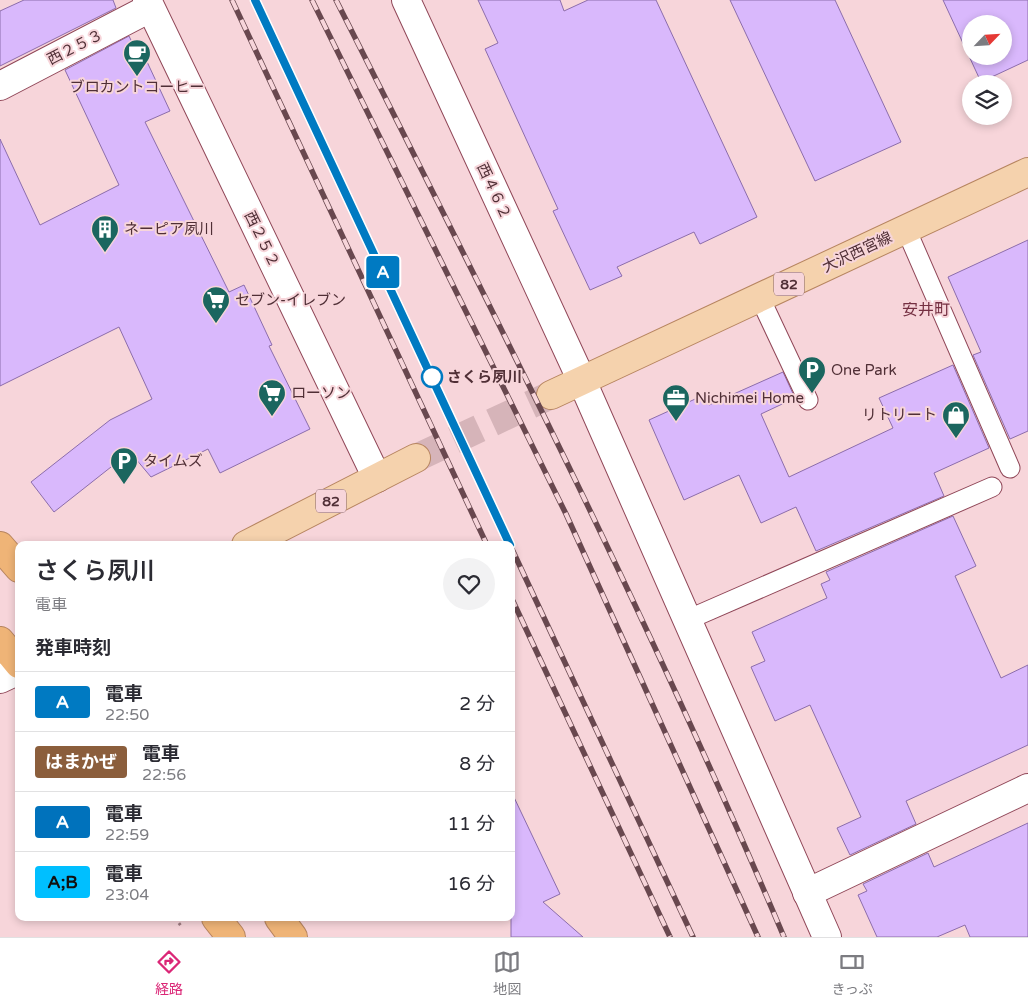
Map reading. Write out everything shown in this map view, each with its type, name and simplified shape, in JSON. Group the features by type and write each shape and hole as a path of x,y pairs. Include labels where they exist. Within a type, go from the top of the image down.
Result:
{"highway":[{"path":"0,546 15,563"},
{"path":"0,641 15,659"},
{"path":"218,921 231,937"},
{"path":"281,921 293,937"}],"main road":[{"name":"大沢西宮線","path":"551,395 1028,172"},
{"name":"82","path":"254,541 416,458"}],"street":[{"name":"西４６２","path":"406,0 582,381 827,937"},
{"name":"西２５３","path":"0,86 148,4"},
{"name":"西２５２","path":"148,4 377,478"},
{"path":"0,680 15,672"},
{"path":"807,893 1028,788"}],"lane":[{"path":"906,229 1010,468"},
{"path":"760,298 808,400"},
{"path":"687,620 992,487"}],"building":[{"path":"24,0 113,0 116,8 0,66 0,11"},
{"path":"478,0 560,0 564,11 588,0 656,0 757,217 700,244 694,232 617,267 622,276 590,290 553,211 558,209 485,49 498,43"},
{"path":"730,0 835,0 901,142 815,181"},
{"path":"943,0 1028,0 1028,60 996,75 978,75 973,65 1012,65 1012,15 962,15 962,41"},
{"path":"129,36 137,53 142,51 170,111 145,122 229,292 244,285 272,345 269,346 310,429 220,473 208,449 151,477 130,452 54,512 31,482 110,420 152,399 119,327 0,386 0,139 40,225 119,185 65,70"},
{"path":"1028,240 1028,431 1010,439 973,355 981,352 948,277"},
{"path":"953,365 989,448 934,473 944,496 816,551 796,507 761,523 739,475 684,500 649,420 704,395 709,405 783,372 795,398 761,414 789,477 893,428 879,398"},
{"path":"953,516 976,566 955,576 1001,678 1028,665 1028,745 906,801 916,824 850,855 837,828 861,817 810,705 775,721 751,667 765,661 752,632 827,598 821,584 830,580 826,572"},
{"path":"515,799 560,894 543,902 583,937 511,937 511,921 515,921"},
{"path":"1028,823 1028,937 970,937 965,925 937,937 877,937 858,895 867,891 863,884 928,853 934,867"}],"tunnel":[{"path":"416,458 551,395"}],"railway":[{"path":"232,0 485,541"},
{"path":"255,0 508,541"},
{"path":"312,0 566,514 758,937"},
{"path":"336,0 511,348 624,582 679,699 784,937"},
{"path":"515,556 693,937"},
{"path":"515,606 670,937"}],"train":[{"name":"A","path":"255,0 508,541"}],"place":[{"name":"ブロカントコーヒー","path":"137,77"},
{"name":"ネーピア夙川","path":"105,253"},
{"name":"セブン-イレブン","path":"216,324"},
{"name":"さくら夙川","path":"432,377"},
{"name":"One Park","path":"812,394"},
{"name":"ローソン","path":"272,417"},
{"name":"Nichimei Home","path":"676,422"},
{"name":"リトリート","path":"956,439"},
{"name":"タイムズ","path":"124,485"}],"district":[{"name":"安井町","path":"926,309"}]}
